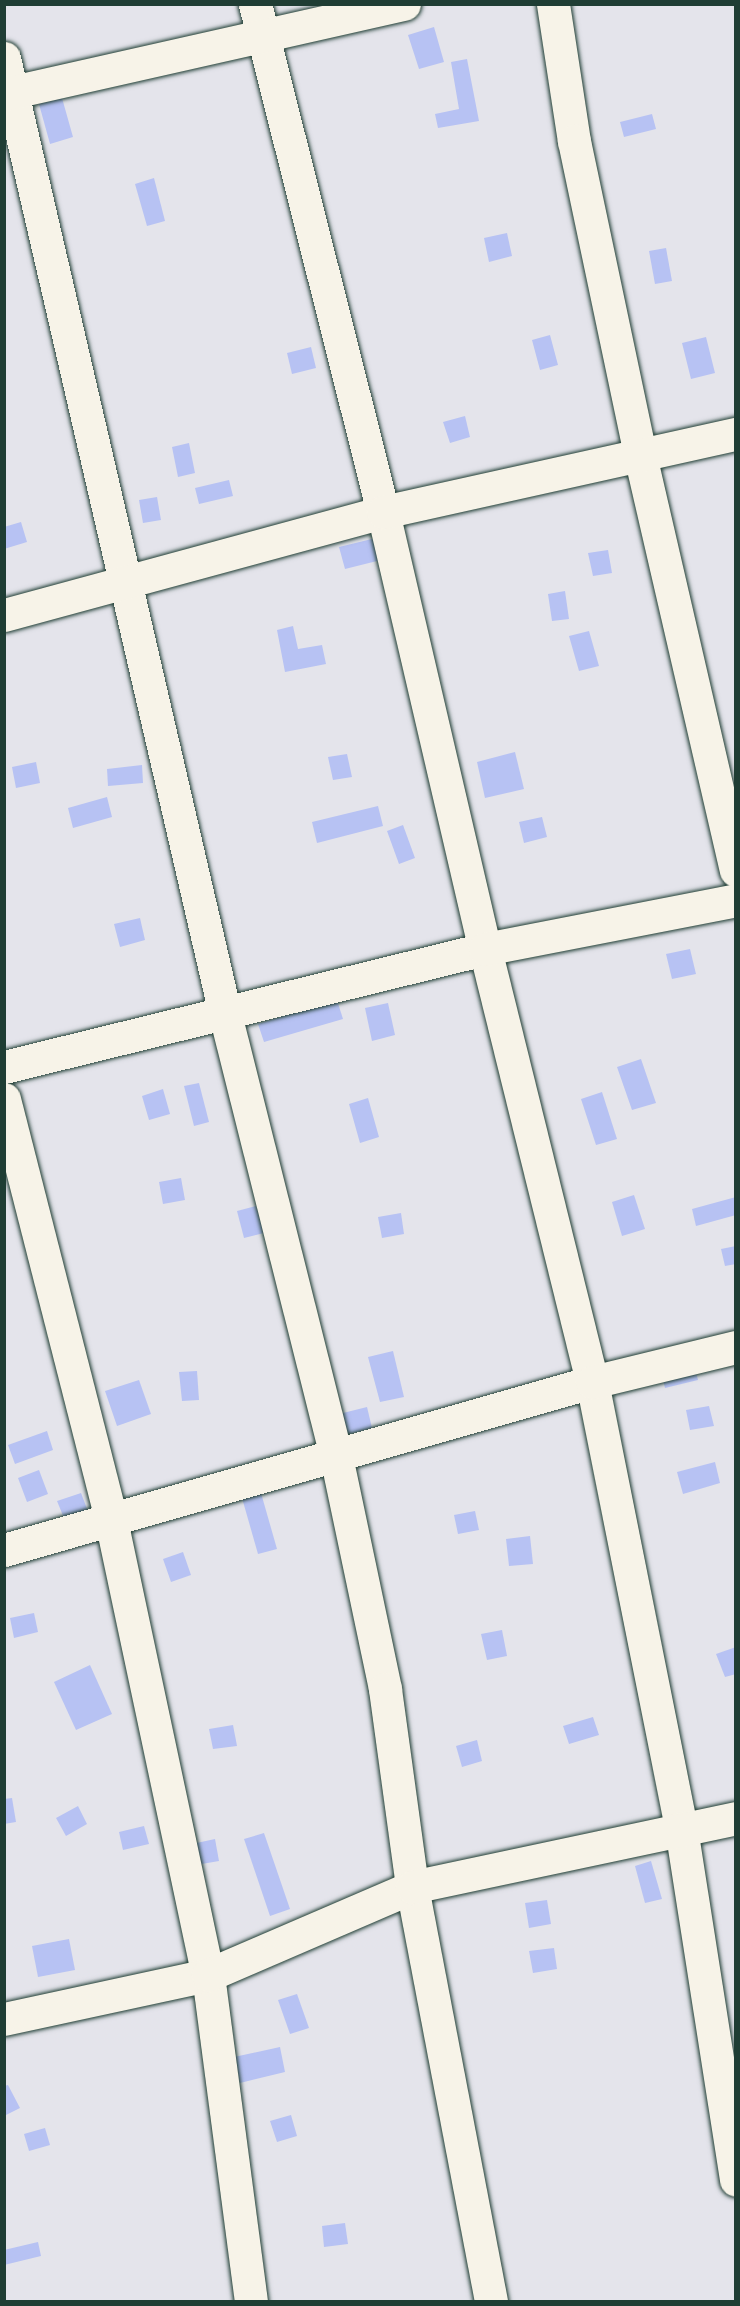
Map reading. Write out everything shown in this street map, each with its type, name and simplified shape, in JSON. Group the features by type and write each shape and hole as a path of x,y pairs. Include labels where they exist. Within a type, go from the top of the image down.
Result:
{"street":[{"path":"255,4 383,512 485,949 592,1382 681,1828 735,2180"},
{"path":"9,93 404,4"},
{"path":"553,4 574,141 640,455 735,870"},
{"path":"4,58 9,93 225,1014 336,1456 385,1689 412,1887 491,2301"},
{"path":"4,615 383,512 735,434"},
{"path":"4,1066 485,949 735,900"},
{"path":"4,1099 111,1520 208,1975 251,2301"},
{"path":"4,1550 592,1382 735,1347"},
{"path":"4,2019 208,1975 412,1887 735,1818"}],"building":[{"path":"434,27 444,62 419,69 408,35"},
{"path":"467,59 479,121 438,128 435,114 459,109 451,62"},
{"path":"62,98 73,137 50,144 39,104"},
{"path":"652,114 656,129 624,137 620,122"},
{"path":"154,178 165,221 147,226 135,184"},
{"path":"507,233 512,256 489,262 484,238"},
{"path":"666,248 672,281 655,284 649,251"},
{"path":"550,335 558,365 540,370 532,340"},
{"path":"706,337 715,373 691,379 682,343"},
{"path":"311,347 316,368 292,374 287,353"},
{"path":"465,416 470,437 450,443 443,422"},
{"path":"189,443 195,473 178,477 172,447"},
{"path":"229,480 233,496 199,504 195,488"},
{"path":"157,497 161,520 143,523 139,500"},
{"path":"21,522 27,542 4,549 4,527"},
{"path":"376,538 381,560 345,569 339,547"},
{"path":"608,550 612,573 593,576 588,553"},
{"path":"565,591 569,619 552,621 548,594"},
{"path":"293,626 298,649 322,645 326,664 285,672 277,630"},
{"path":"589,631 599,666 579,671 569,636"},
{"path":"515,752 524,789 485,798 477,762"},
{"path":"347,754 352,777 333,780 328,757"},
{"path":"36,762 40,783 16,788 12,767"},
{"path":"142,765 143,783 108,786 107,769"},
{"path":"107,797 112,817 73,828 68,808"},
{"path":"378,806 383,826 317,843 312,822"},
{"path":"542,817 547,837 524,843 519,822"},
{"path":"403,825 415,858 399,864 387,831"},
{"path":"140,918 145,940 120,947 114,924"},
{"path":"690,949 696,974 672,979 666,954"},
{"path":"337,1000 343,1019 264,1042 258,1024"},
{"path":"388,1003 395,1035 372,1041 365,1008"},
{"path":"641,1059 656,1103 632,1110 617,1067"},
{"path":"199,1083 209,1122 194,1126 184,1086"},
{"path":"163,1089 170,1114 149,1120 142,1096"},
{"path":"602,1092 617,1139 596,1145 581,1099"},
{"path":"368,1098 379,1137 360,1143 349,1104"},
{"path":"181,1178 185,1200 163,1204 159,1182"},
{"path":"634,1195 645,1229 622,1236 612,1202"},
{"path":"736,1197 736,1215 696,1226 692,1209"},
{"path":"256,1206 264,1233 244,1238 237,1211"},
{"path":"401,1213 404,1234 382,1238 378,1217"},
{"path":"736,1246 736,1264 725,1266 721,1249"},
{"path":"393,1351 404,1397 380,1402 368,1357"},
{"path":"694,1364 698,1380 665,1388 661,1372"},
{"path":"197,1371 199,1400 182,1401 179,1372"},
{"path":"139,1380 151,1414 117,1426 105,1391"},
{"path":"709,1406 714,1426 690,1430 686,1410"},
{"path":"367,1407 372,1428 344,1435 339,1414"},
{"path":"47,1431 53,1450 15,1464 8,1445"},
{"path":"715,1462 720,1483 683,1494 677,1472"},
{"path":"39,1470 48,1494 27,1502 18,1478"},
{"path":"81,1493 89,1514 66,1523 57,1501"},
{"path":"261,1493 277,1549 258,1554 242,1498"},
{"path":"475,1511 479,1530 458,1534 454,1515"},
{"path":"530,1536 533,1564 509,1566 506,1539"},
{"path":"183,1552 191,1575 171,1582 163,1559"},
{"path":"34,1613 38,1632 14,1638 10,1618"},
{"path":"502,1630 507,1656 487,1660 481,1634"},
{"path":"736,1647 736,1674 725,1677 716,1654"},
{"path":"90,1665 112,1714 76,1730 54,1682"},
{"path":"593,1717 599,1735 569,1744 563,1726"},
{"path":"233,1725 237,1746 213,1749 209,1729"},
{"path":"477,1740 482,1761 462,1767 456,1746"},
{"path":"12,1798 16,1822 4,1824 4,1799"},
{"path":"78,1806 87,1824 66,1836 56,1818"},
{"path":"144,1826 149,1844 123,1850 119,1832"},
{"path":"264,1833 290,1909 270,1916 244,1839"},
{"path":"215,1839 219,1861 196,1865 192,1844"},
{"path":"651,1861 662,1899 645,1903 635,1866"},
{"path":"547,1900 551,1924 529,1928 525,1903"},
{"path":"69,1939 75,1970 38,1977 32,1946"},
{"path":"554,1948 557,1969 533,1973 529,1951"},
{"path":"297,1994 309,2028 290,2034 278,2000"},
{"path":"280,2047 285,2072 240,2083 234,2057"},
{"path":"8,2085 20,2108 4,2116 4,2086"},
{"path":"291,2115 297,2136 277,2142 270,2121"},
{"path":"45,2128 50,2145 29,2151 24,2134"},
{"path":"345,2223 348,2244 324,2247 322,2226"},
{"path":"38,2242 41,2256 4,2265 4,2250"}]}
